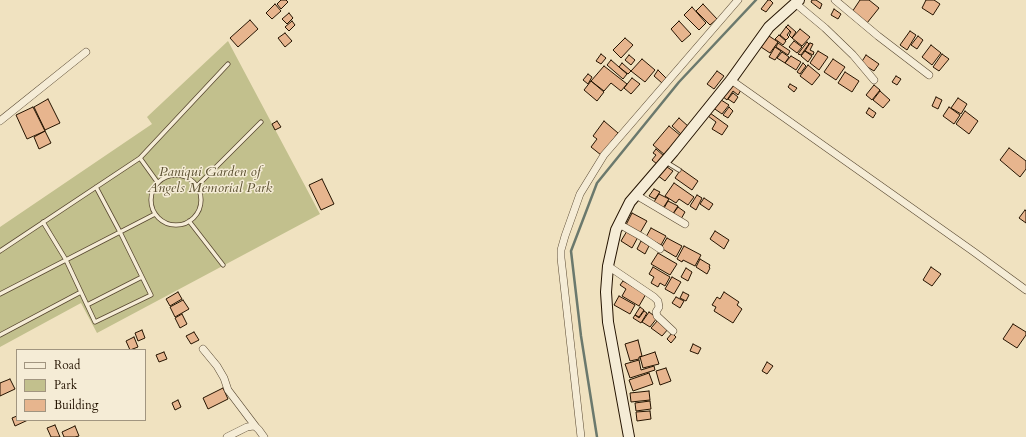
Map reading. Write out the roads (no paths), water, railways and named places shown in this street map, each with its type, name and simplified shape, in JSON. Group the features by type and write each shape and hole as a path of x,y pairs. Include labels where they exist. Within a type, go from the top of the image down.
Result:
{"street":[{"path":"580,437 561,258 564,236 580,194 604,155 738,0"},
{"path":"835,0 878,36 929,74"},
{"path":"629,437 608,322 606,292 608,266 616,230 630,202 731,80 769,27 797,1 847,50 874,80"},
{"path":"0,121 86,52"},
{"path":"731,80 968,247 1026,290"},
{"path":"636,195 685,224"},
{"path":"619,224 660,249"},
{"path":"608,266 654,297 658,301 659,307 656,312 657,316 673,331"},
{"path":"203,349 217,366 224,378 228,390 264,437"},
{"path":"247,427 249,419"},
{"path":"227,437 247,427 253,426 256,428"}],"lane":[{"path":"0,251 140,158 228,64"},
{"path":"196,187 261,122"},
{"path":"140,158 158,183"},
{"path":"665,161 679,170"},
{"path":"178,176 188,179 196,187 199,192 200,203 197,213 184,224 173,225 163,222 152,209 151,198 154,187 167,177 178,176"},
{"path":"43,222 66,260 95,322 151,295 96,187"},
{"path":"0,294 155,214"},
{"path":"189,221 223,265"},
{"path":"87,305 142,277"},
{"path":"0,335 81,292"}],"waterway":[{"path":"597,437 581,336 571,251 597,183 679,82 756,0"}],"park label":[{"name":"Paniqui Garden of Angels Memorial Park","path":"210,182"}]}
